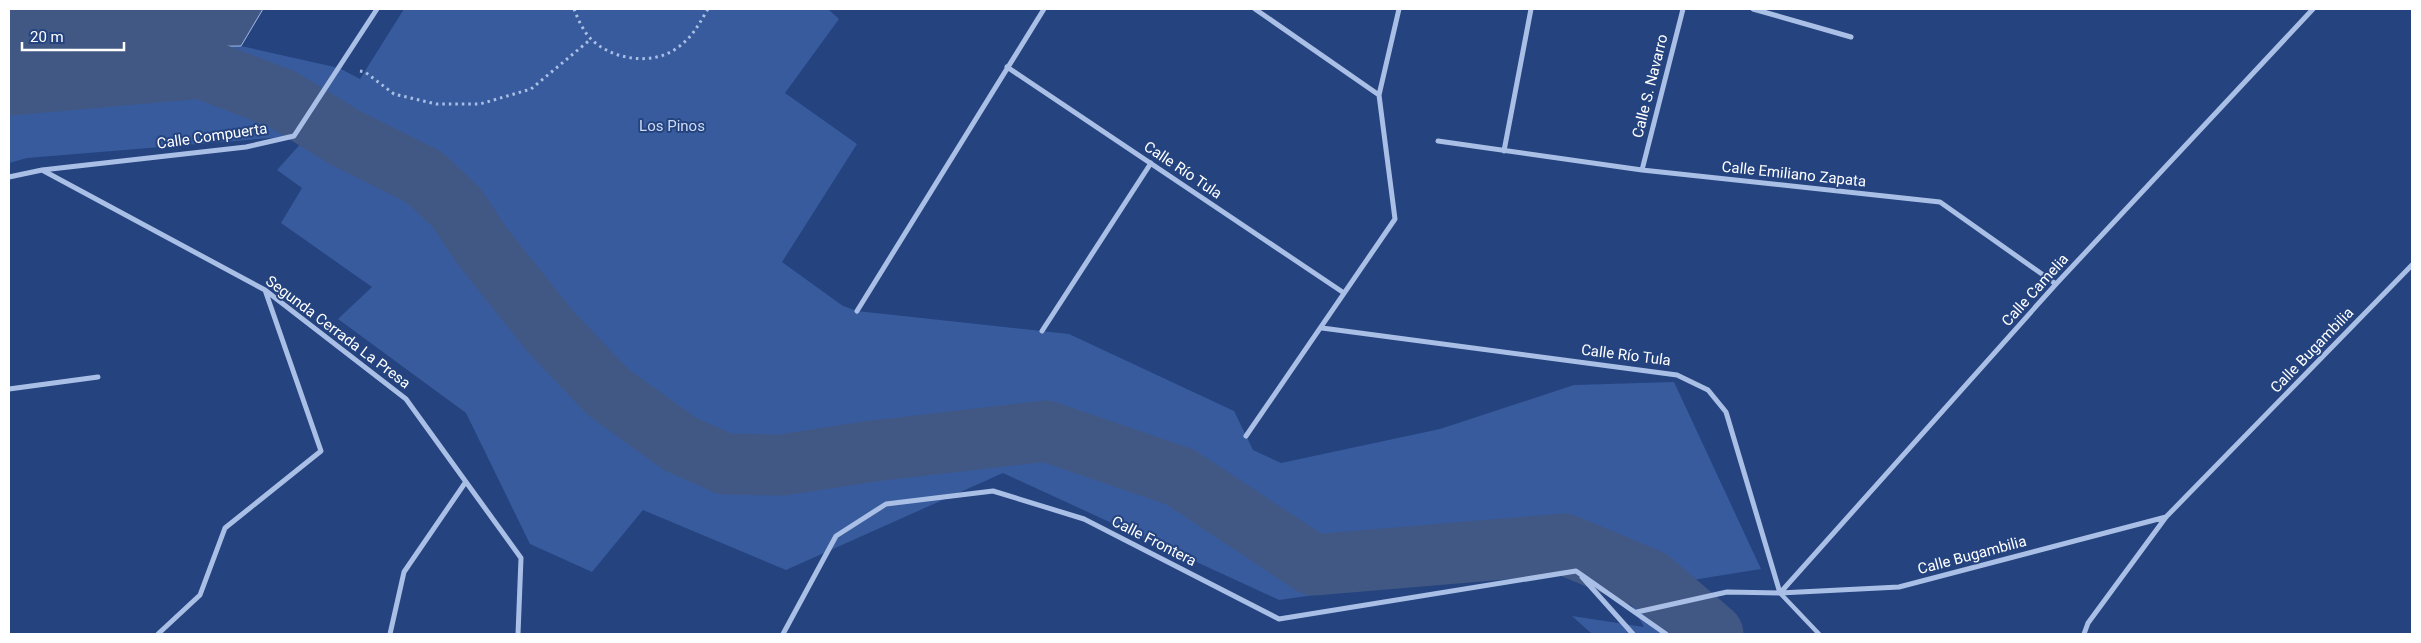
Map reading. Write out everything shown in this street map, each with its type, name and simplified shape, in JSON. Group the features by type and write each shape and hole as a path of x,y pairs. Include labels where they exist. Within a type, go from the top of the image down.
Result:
{"street":[{"name":"Calle Compuerta","path":"42,170 246,147 294,136 377,9"},
{"path":"857,311 1044,9"},
{"path":"1255,9 1379,95"},
{"path":"1246,436 1395,220 1379,95 1399,9"},
{"path":"1504,151 1531,9"},
{"name":"Calle S. Navarro","path":"1642,170 1683,9"},
{"path":"1753,9 1851,37"},
{"name":"Calle Camelia","path":"1780,593 2056,284 2312,9"},
{"name":"Calle Río Tula","path":"1007,67 1344,293"},
{"name":"Calle Emiliano Zapata","path":"1438,141 1642,170 1940,202 2056,284"},
{"path":"1042,331 1151,163"},
{"path":"9,177 42,170"},
{"name":"Segunda Cerrada La Presa","path":"42,170 265,290 406,399 521,558 518,634"},
{"name":"Calle Bugambilia","path":"2084,634 2088,623 2166,517 2412,265"},
{"path":"158,634 200,595 225,528 321,451 265,290"},
{"name":"Calle Río Tula","path":"1322,328 1677,374 1708,390 1726,412 1780,593"},
{"path":"9,389 98,377"},
{"path":"390,634 404,572 465,483"},
{"name":"Calle Frontera","path":"783,634 836,536 886,504 993,491 1084,519 1279,620 1576,571"},
{"name":"Calle Bugambilia","path":"1780,593 1898,587 2166,517"},
{"path":"1576,571 1666,634"},
{"path":"1576,571 1633,634"},
{"path":"1637,612 1727,592 1780,593 1819,634"}],"path":[{"path":"574,9 578,21 591,39 610,52 632,59 655,58 676,50 693,34 708,9"},
{"path":"339,68 365,72 394,94 436,104 480,104 532,89 591,39"}],"green space":[{"name":"Los Pinos","path":"404,9 828,9 839,19 785,93 857,144 782,262 843,306 857,311 1069,334 1234,411 1253,450 1281,463 1440,429 1574,385 1674,382 1761,569 1680,582 1710,612 1741,634 1592,634 1572,616 1644,627 1625,593 1552,561 1279,600 1003,473 786,570 643,510 592,572 530,544 466,413 338,319 372,287 281,223 302,188 277,170 304,140 294,136 27,158 9,163 9,72 166,47 241,46 339,68 360,79"}],"shaded area":[{"path":"9,9 263,9 241,46 166,47 9,72"}],"waterway":[{"path":"9,85 201,68 282,99 344,137 424,177 457,208 482,246 550,331 608,392 680,444 725,464 782,465 873,451 1046,431 1180,477 1313,565 1564,544 1650,580 1713,634"}]}
